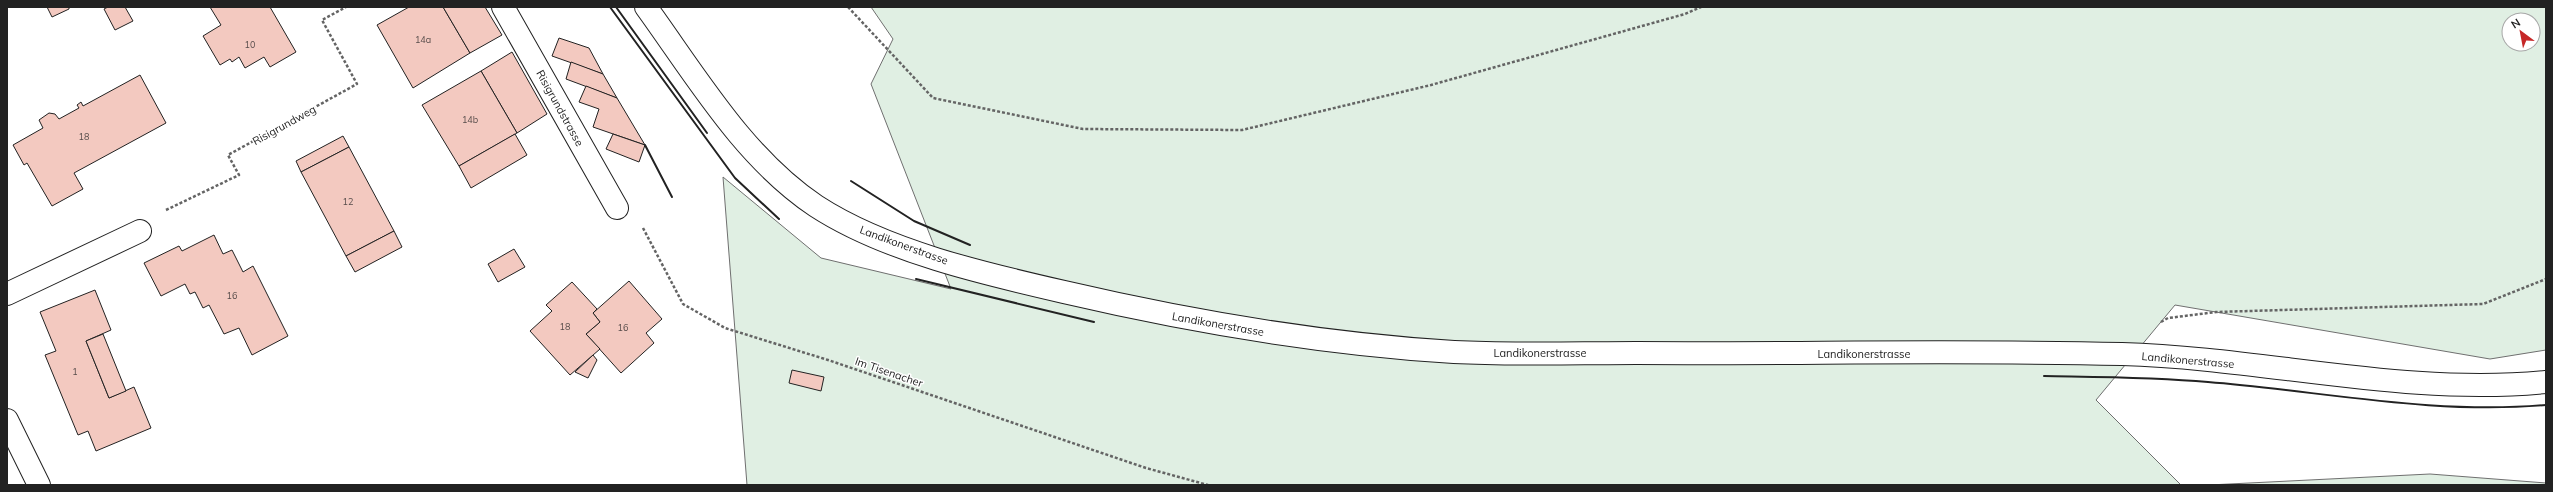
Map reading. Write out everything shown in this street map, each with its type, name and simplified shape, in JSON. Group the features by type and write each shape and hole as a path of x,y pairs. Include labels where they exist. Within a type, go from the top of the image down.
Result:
{"street":[{"name":"Risigrundstrasse","path":"504,7 617,208"},
{"name":"Landikonerstrasse","path":"646,7 730,124 772,169 815,206 866,233 935,258 1032,285 1160,315 1310,340 1457,352 2126,354 2258,366 2424,385 2512,385 2546,382"},
{"path":"7,294 140,231"},
{"path":"7,420 39,485"}],"path":[{"name":"Risigrundweg","path":"163,211 239,175 228,155 357,84 322,20 346,7"},
{"path":"848,7 933,98 1083,129 1242,130 1431,85 1685,14 1701,7"},
{"name":"Im Tisenacher","path":"617,208 639,220 683,304 725,328 828,360 1146,468 1208,485"},
{"path":"2168,318 2216,312 2483,304 2546,279"}],"green space":[{"path":"871,7 2546,7 2546,350 2490,359 2175,305 2096,400 2181,485 747,485 723,177 821,258 951,289 871,84 893,39"},
{"path":"2430,474 2546,483 2546,485 2209,485"}],"building":[{"path":"47,7 69,7 69,9 52,17"},
{"path":"108,7 125,7 133,21 115,30 104,9"},
{"path":"210,7 270,7 296,52 270,67 264,57 245,68 239,57 232,62 230,59 220,65 203,36 221,25"},
{"path":"409,7 443,7 470,53 413,88 377,25"},
{"path":"443,7 485,7 502,35 470,53"},
{"path":"559,38 589,48 603,74 552,56"},
{"path":"512,52 547,114 517,133 481,71"},
{"path":"571,62 603,74 617,98 566,79"},
{"path":"481,71 517,133 459,166 422,105"},
{"path":"140,75 166,123 74,173 83,189 52,206 27,163 24,165 13,145 43,128 39,120 49,113 55,114 59,119 79,108 77,105 81,102 83,106"},
{"path":"586,86 617,98 645,145 593,127 599,109 579,102"},
{"path":"515,134 527,155 471,188 459,166"},
{"path":"613,134 645,145 639,162 606,149"},
{"path":"343,136 349,147 301,172 296,161"},
{"path":"349,147 394,231 346,256 301,172"},
{"path":"394,231 402,247 355,272 346,256"},
{"path":"214,235 223,254 232,250 243,272 253,266 288,336 252,355 239,328 224,334 209,305 203,308 195,292 190,294 185,284 161,296 144,263 179,246 182,251"},
{"path":"514,249 525,267 498,282 488,264"},
{"path":"629,281 662,319 646,333 654,343 621,373 586,334 600,322 593,313"},
{"path":"572,282 597,309 593,313 600,322 586,334 600,349 570,375 530,331 552,311 546,305"},
{"path":"95,290 111,330 86,341 109,398 134,387 151,428 96,451 88,431 78,435 45,355 56,351 40,312"},
{"path":"103,334 126,391 109,398 86,341"},
{"path":"593,355 597,360 588,378 575,372"},
{"path":"792,370 824,377 821,391 789,383"}],"wall":[{"path":"610,7 735,178 779,219"},
{"path":"616,7 707,133"},
{"path":"645,145 672,197"},
{"path":"851,181 914,221 970,245"},
{"path":"916,279 1094,322"},
{"path":"2044,376 2187,380 2377,401 2461,407 2546,405"}]}
